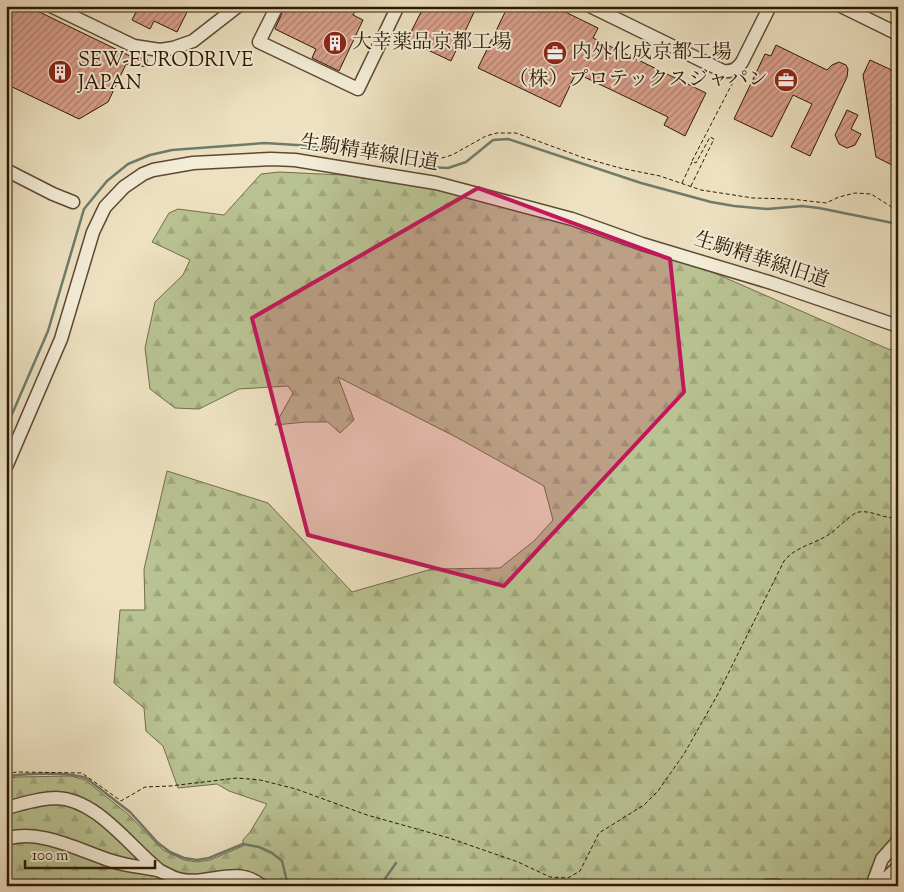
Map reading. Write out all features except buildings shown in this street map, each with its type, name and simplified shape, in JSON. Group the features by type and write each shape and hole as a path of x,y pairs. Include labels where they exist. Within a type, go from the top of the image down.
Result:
{"street":[{"path":"52,6 134,46 160,50 173,48 192,41 238,6"},
{"path":"277,6 259,42 358,90 398,6"},
{"path":"590,6 724,71 732,71 738,68 770,6"},
{"path":"841,6 898,34"},
{"name":"生駒精華線旧道","path":"6,467 61,339 98,219 114,197 133,180 153,170 193,163 271,159 317,163 436,183 572,219 642,244 772,283 898,326"},
{"path":"6,170 73,202"},
{"path":"6,808 54,798 82,803 97,813 159,870 172,878 187,881 204,881 229,875 242,876 262,886"},
{"path":"6,839 25,836 40,837 132,867 159,870"},
{"path":"872,886 882,859 898,841"},
{"path":"878,886 898,867"},
{"path":"766,886 778,886"}],"path":[{"path":"681,184 712,126 733,81 732,71"},
{"path":"416,158 435,160 452,155 486,136 497,133 516,133 584,158 660,176 701,190 744,196 826,203 855,193 871,194 898,211"},
{"path":"690,187 714,139 710,137 696,163 692,161"},
{"path":"6,774 17,772 82,773 121,801 145,787 237,778 260,780 296,790 368,815 448,838 518,862 550,877 568,878 580,871 599,834 644,805 658,791 684,754 718,694 784,561 791,553 830,534 857,512 868,512 888,519 898,518"}],"highlighted area":[{"path":"478,188 670,259 684,392 504,586 308,535 252,318"}],"green space":[{"path":"279,172 342,175 424,186 648,244 888,349 898,351 898,836 869,886 797,886 775,882 754,886 267,886 261,881 195,878 6,834 6,779 17,777 71,776 85,780 128,814 163,850 184,860 197,862 210,860 243,846 243,840 267,804 229,791 217,784 178,788 163,746 146,731 144,708 114,683 120,610 145,610 144,569 167,471 268,503 352,592 432,569 500,568 534,541 553,520 544,486 456,437 338,377 354,420 340,433 328,422 275,425 293,393 288,386 239,389 199,409 175,408 150,389 145,348 155,302 183,275 190,260 152,242 169,213 178,209 224,215 261,174"},
{"path":"25,838 132,870 224,879 258,886 6,886 6,842"}],"waterway":[{"path":"6,428 48,331 84,209 107,181 128,164 150,155 172,150 265,143 312,146 427,167 448,168 466,162 493,140 508,139 641,183 711,202 767,209 802,206 898,224"},
{"path":"6,777 46,774 86,778 130,812 158,843 170,852 184,858 197,860 209,858 243,844 259,847 272,853 282,861 288,886"},
{"path":"380,886 396,863"}],"place":[{"name":"大幸薬品京都工場","path":"335,43"},
{"name":"内外化成京都工場","path":"555,53"},
{"name":"SEW-EURODRIVE JAPAN","path":"60,72"},
{"name":"（株）プロテックスジャパン","path":"786,80"}]}
